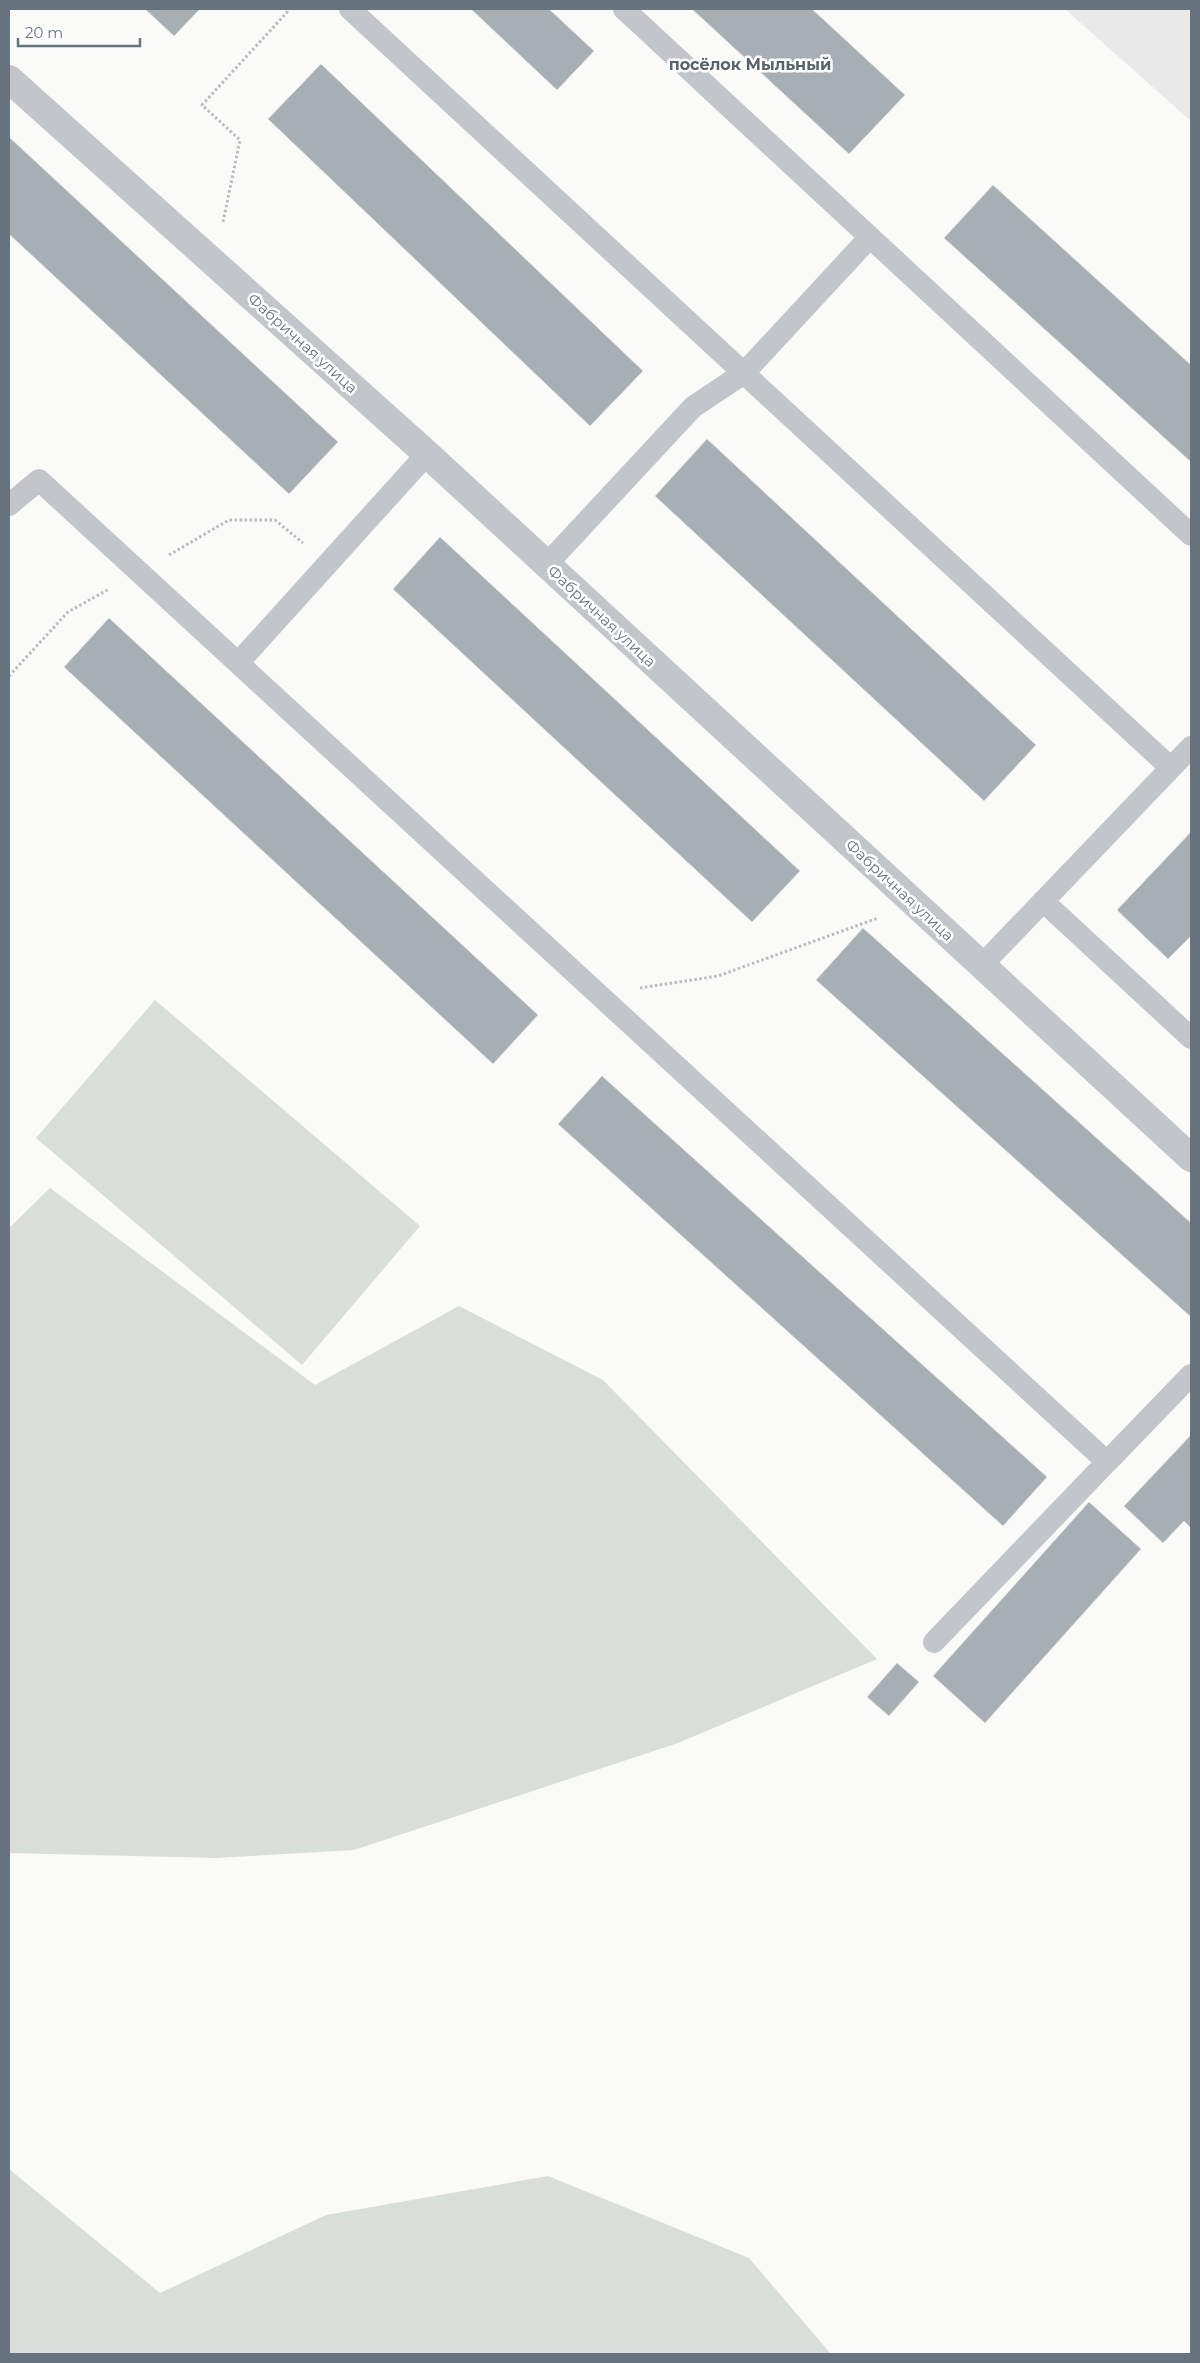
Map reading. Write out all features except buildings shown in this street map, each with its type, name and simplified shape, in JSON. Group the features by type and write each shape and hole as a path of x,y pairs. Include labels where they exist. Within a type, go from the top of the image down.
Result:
{"street":[{"name":"Фабричная улица","path":"9,79 427,454 1191,1158"}],"lane":[{"path":"350,9 1171,768"},
{"path":"624,9 1191,535"},
{"path":"546,564 693,407 744,373 870,237"},
{"path":"238,663 427,454"},
{"path":"9,505 39,480 1107,1462"},
{"path":"982,965 1191,747"},
{"path":"1043,901 1191,1038"},
{"path":"934,1642 1191,1374"}],"path":[{"path":"214,263 240,140 202,104 290,9"},
{"path":"596,993 718,976 916,904"}],"shaded area":[{"path":"1065,9 1191,9 1191,121"},
{"path":"155,1000 420,1226 302,1365 36,1138"},
{"path":"50,1188 315,1385 459,1306 603,1380 877,1659 678,1743 354,1850 216,1858 9,1853 9,1228"},
{"path":"9,2169 160,2293 326,2215 548,2176 749,2258 831,2354 9,2354"}],"district":[{"name":"посёлок Мыльный","path":"750,64"}]}
